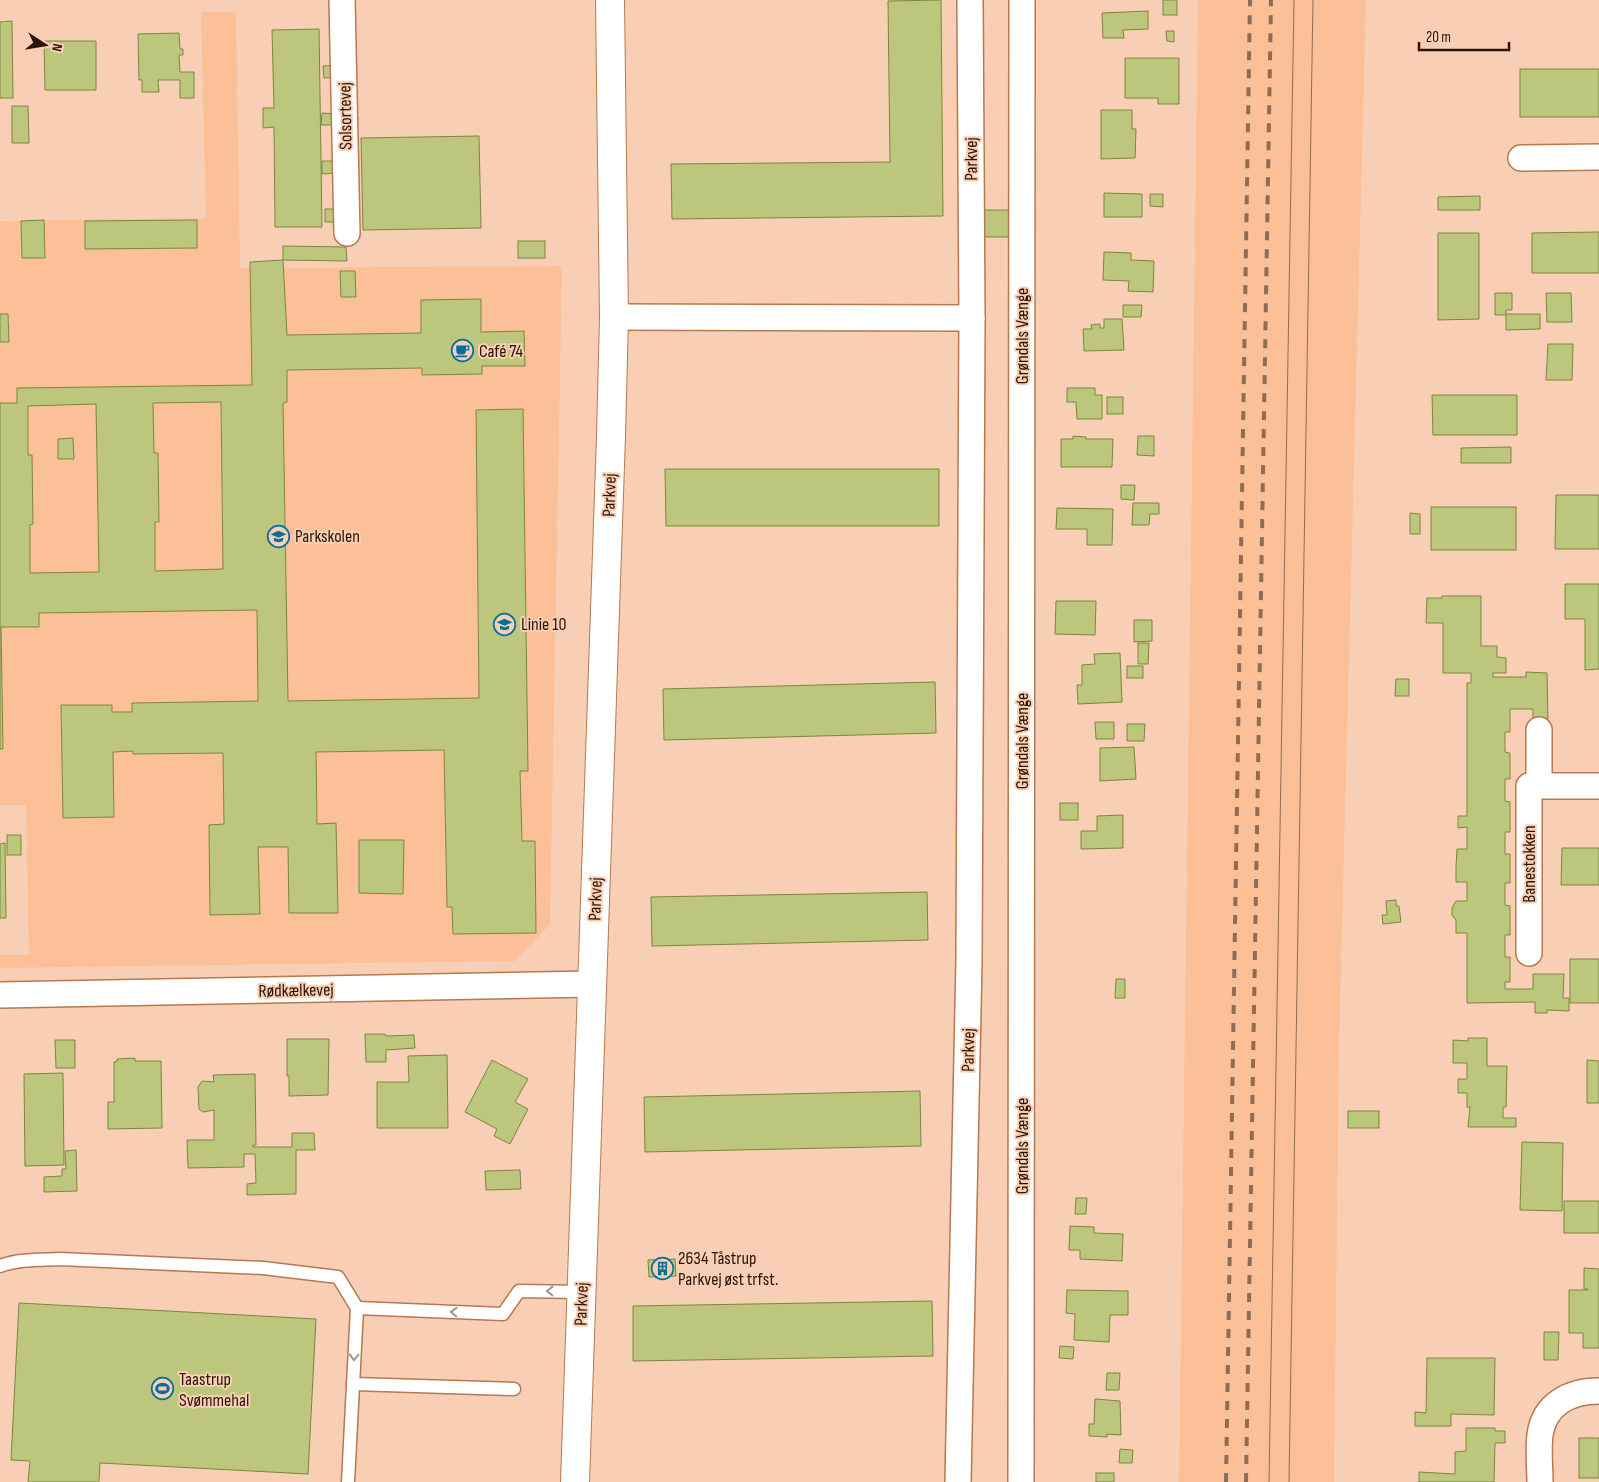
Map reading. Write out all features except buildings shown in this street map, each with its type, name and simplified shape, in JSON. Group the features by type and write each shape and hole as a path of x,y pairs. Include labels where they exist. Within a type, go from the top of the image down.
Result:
{"street":[{"name":"Solsortevej","path":"342,0 346,233"},
{"name":"Parkvej","path":"575,1482 614,316 610,0"},
{"name":"Parkvej","path":"958,1482 968,1026 972,318 970,0"},
{"name":"Grøndals Vænge","path":"1021,1482 1022,0"},
{"path":"1521,158 1599,157"},
{"path":"614,316 972,318"},
{"path":"1539,730 1540,786 1599,786"},
{"name":"Banestokken","path":"1529,953 1529,786 1540,786"},
{"name":"Rødkælkevej","path":"0,995 592,984"},
{"path":"1540,1482 1540,1436 1543,1422 1550,1410 1560,1400 1575,1393 1599,1391"}],"lane":[{"path":"0,1266 10,1262 27,1260 60,1259 263,1268 338,1277 357,1308 348,1482"},
{"path":"357,1308 503,1314 520,1291 581,1292"},
{"path":"353,1384 514,1389"}],"shaded area":[{"path":"1198,0 1366,0 1339,1045 1334,1482 1179,1482"},
{"name":"Parkskolen","path":"201,12 236,12 240,268 562,266 550,924 515,961 0,968 0,955 29,955 26,805 0,805 0,221 206,218"}],"tram line":[{"path":"1269,1482 1294,0"},
{"path":"1289,1482 1313,0"}],"railway":[{"path":"1226,1482 1250,0"},
{"path":"1246,1482 1271,0"}],"place":[{"name":"Café 74","path":"463,351"},
{"name":"Parkskolen","path":"279,536"},
{"name":"Linie 10","path":"505,624"},
{"name":"2634 Tåstrup Parkvej øst trfst.","path":"662,1268"},
{"name":"Taastrup Svømmehal","path":"163,1389"}]}
